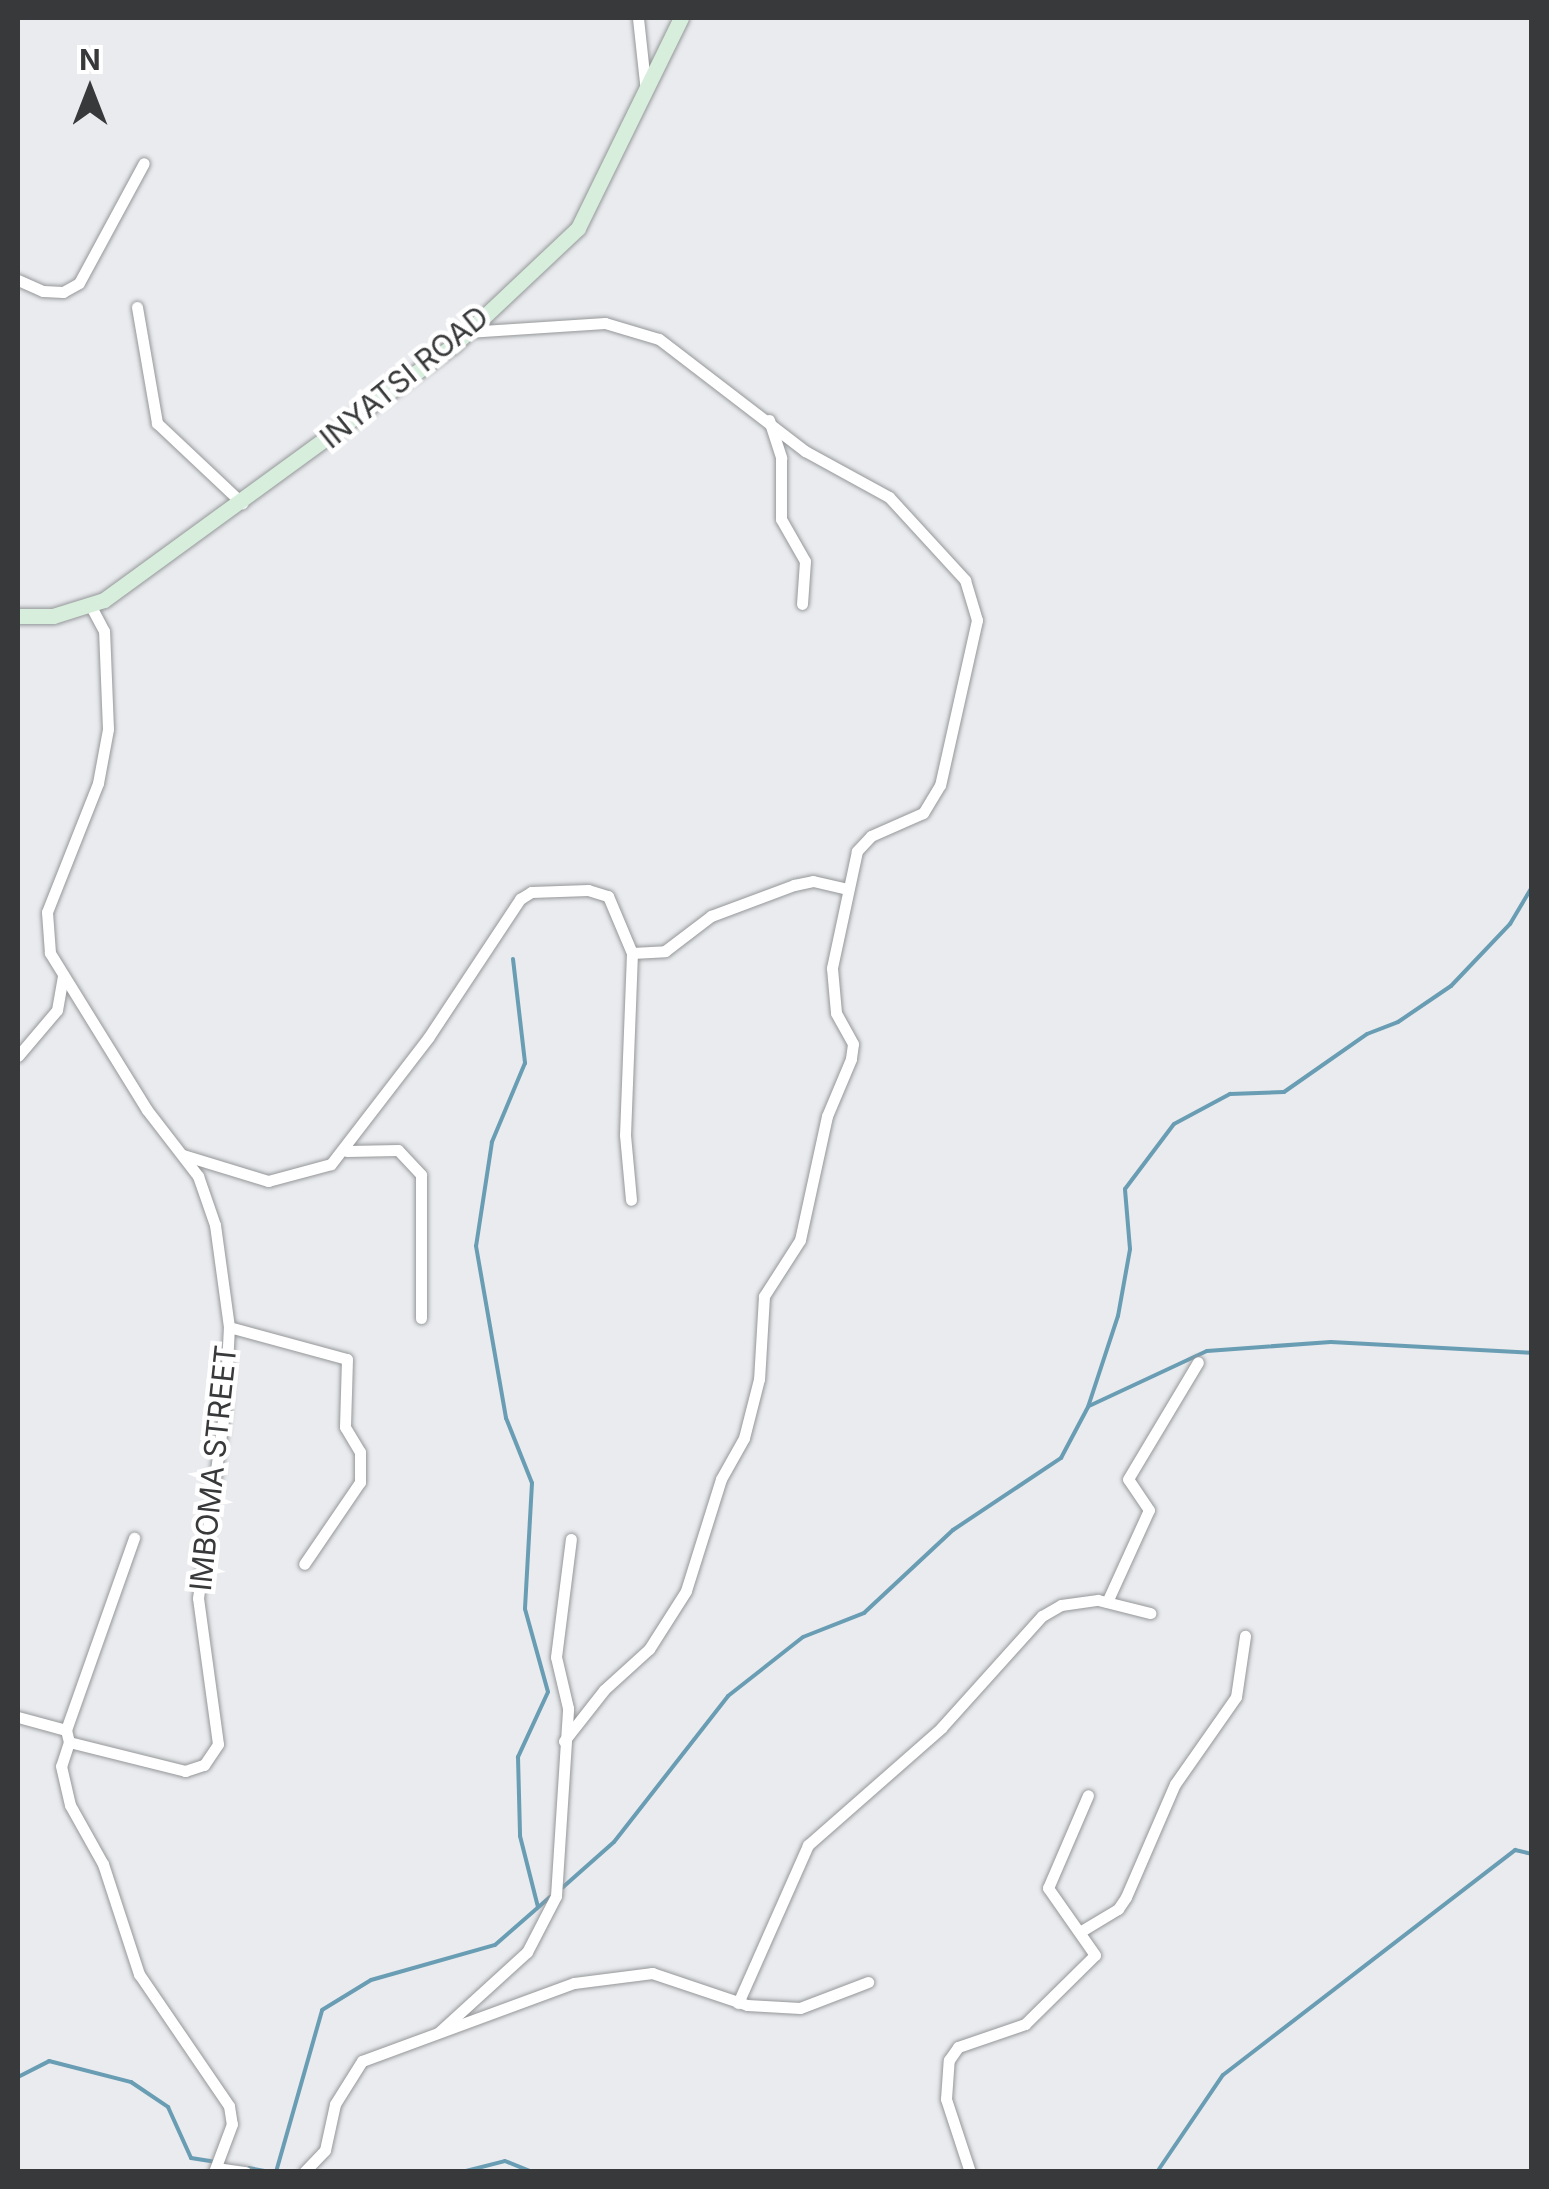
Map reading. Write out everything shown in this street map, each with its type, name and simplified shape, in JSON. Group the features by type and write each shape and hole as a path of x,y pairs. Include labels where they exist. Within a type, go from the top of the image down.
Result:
{"street":[{"path":"638,18 646,93"},
{"name":"INYATSI ROAD","path":"18,616 91,607 242,503 467,332 578,228 682,18"},
{"path":"18,280 63,292 78,283 144,163"},
{"path":"137,306 157,424 242,503"},
{"path":"467,332 630,326 767,416 805,451 889,497 965,580 974,600 974,636 940,785 923,812 871,836 857,850 832,968 836,1013 854,1044 852,1058 828,1116 800,1240 764,1296 759,1379 744,1438 721,1479 686,1592 648,1649 564,1741"},
{"path":"767,416 781,458 781,518 804,560 802,604"},
{"name":"IMBOMA STREET","path":"18,1717 67,1736 185,1770 204,1765 218,1744 198,1598 225,1405 229,1327 208,1198 183,1155 147,1110 50,953 47,912 98,783 108,729 104,631 91,607"},
{"path":"632,953 665,952 711,916 794,885 813,881 848,889"},
{"path":"183,1155 242,1177 286,1181 331,1164 347,1151 531,892 608,896 632,953 625,1135 631,1200"},
{"path":"18,1056 57,1010 64,975"},
{"path":"347,1151 398,1150 422,1175 421,1318"},
{"path":"229,1327 347,1359 345,1427 360,1452 360,1482 304,1564"},
{"path":"1107,1602 1149,1510 1128,1479 1198,1362"},
{"path":"134,1538 67,1736 61,1766 70,1805 103,1864 139,1974 229,2106 232,2124 218,2164 246,2172"},
{"path":"439,2032 527,1952 556,1896 568,1708 556,1657 571,1539"},
{"path":"738,2003 808,1846 828,1822 941,1728 1042,1616 1079,1601 1107,1602 1150,1614"},
{"path":"1083,1930 1118,1910 1126,1897 1175,1784 1236,1697 1245,1636"},
{"path":"970,2172 946,2099 949,2060 958,2047 1026,2024 1095,1955 1083,1930 1063,1917 1048,1888 1088,1795"},
{"path":"304,2172 325,2150 335,2104 362,2061 574,1983 628,1972 652,1973 738,2003 800,2008 868,1982"}],"waterway":[{"path":"562,1888 614,1842 728,1696 803,1637 864,1613 953,1530 1061,1458 1088,1407 1118,1316 1130,1249 1125,1189 1174,1124 1230,1094 1284,1092 1367,1034 1398,1022 1451,986 1510,924 1532,887"},
{"path":"513,959 525,1063 492,1142 476,1246 506,1418 532,1483 525,1609 548,1692 518,1757 520,1836 538,1907"},
{"path":"1089,1406 1207,1351 1331,1342 1532,1353"},
{"path":"1157,2172 1223,2075 1515,1850 1532,1854"},
{"path":"276,2172 322,2010 371,1980 495,1945 550,1897"},
{"path":"18,2077 49,2061 131,2082 168,2107 191,2158 215,2162"},
{"path":"462,2172 505,2161 532,2172"},
{"path":"249,2168 269,2172"}]}
